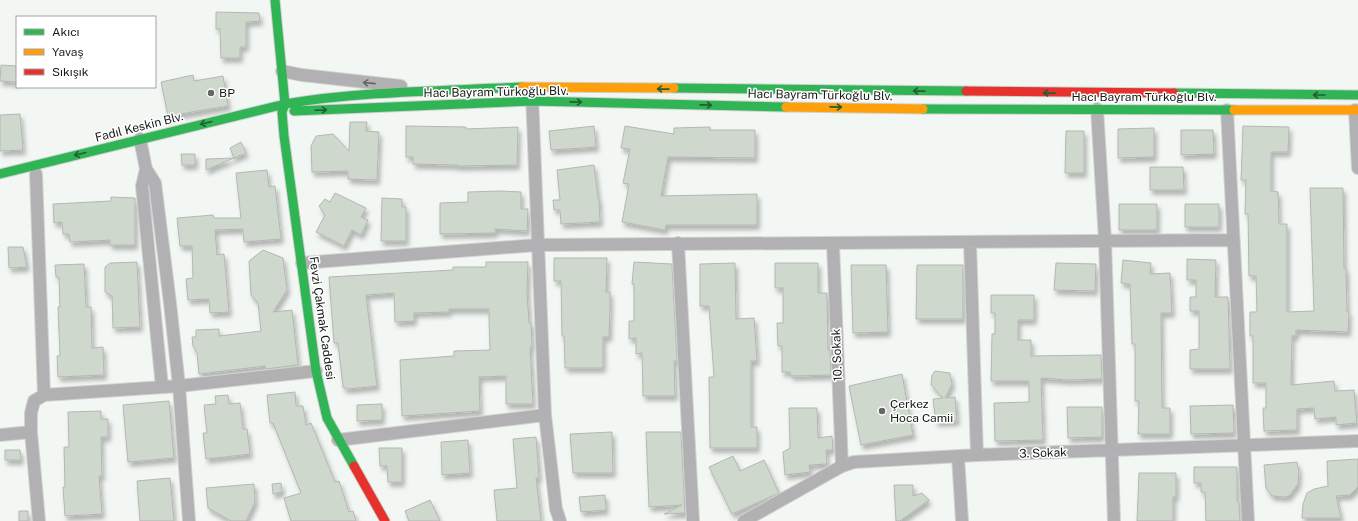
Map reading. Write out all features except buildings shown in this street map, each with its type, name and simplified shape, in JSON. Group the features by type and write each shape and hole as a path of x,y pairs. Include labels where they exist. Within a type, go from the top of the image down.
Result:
{"street":[{"name":"Fevzi Çakmak Caddesi","path":"275,0 282,71 283,108 316,371 327,418 338,440 385,521"},
{"path":"282,71 366,83 450,91"},
{"path":"532,87 545,414 556,509 560,521"},
{"name":"Hacı Bayram Türkoğlu Blv.","path":"283,108 321,98 361,94 532,87 1358,95"},
{"name":"Hacı Bayram Türkoğlu Blv.","path":"283,108 532,101 889,108 1356,110"},
{"name":"Fadıl Keskin Blv.","path":"0,174 141,143 283,108"},
{"path":"1097,109 1105,240 1114,521"},
{"path":"1227,110 1248,521"},
{"path":"1356,110 1358,168"},
{"path":"141,143 146,169 155,183 179,386 189,521"},
{"name":"Fadıl Keskin Blv.","path":"0,182 36,174 141,143"},
{"path":"146,169 142,186 162,387"},
{"path":"36,174 44,395"},
{"path":"302,263 538,245 1233,240"},
{"path":"970,243 977,455"},
{"path":"678,244 693,521"},
{"name":"10. Sokak","path":"833,244 842,466"},
{"path":"39,521 31,432 31,413 34,401 44,395 179,386 316,371"},
{"path":"338,440 545,414"},
{"path":"0,435 31,432"},
{"name":"3. Sokak","path":"744,521 842,466 854,462 977,455 1358,441"},
{"path":"958,456 962,521"}],"traffic: fast":[{"path":"275,0 285,104 282,112 284,136 316,371 327,418 354,466"},
{"path":"0,174 285,104 344,96 522,87"},
{"path":"674,88 966,91"},
{"path":"1174,93 1358,95"},
{"path":"294,111 532,101 786,107"},
{"path":"923,109 1234,110"}],"traffic: slow":[{"path":"522,87 674,88"},
{"path":"786,107 923,109"},
{"path":"1234,110 1358,110"}],"traffic: jam":[{"path":"966,91 1174,93"},
{"path":"354,466 385,521"}],"place":[{"name":"BP","path":"211,93"},
{"name":"Çerkez Hoca Camii","path":"882,411"}]}
